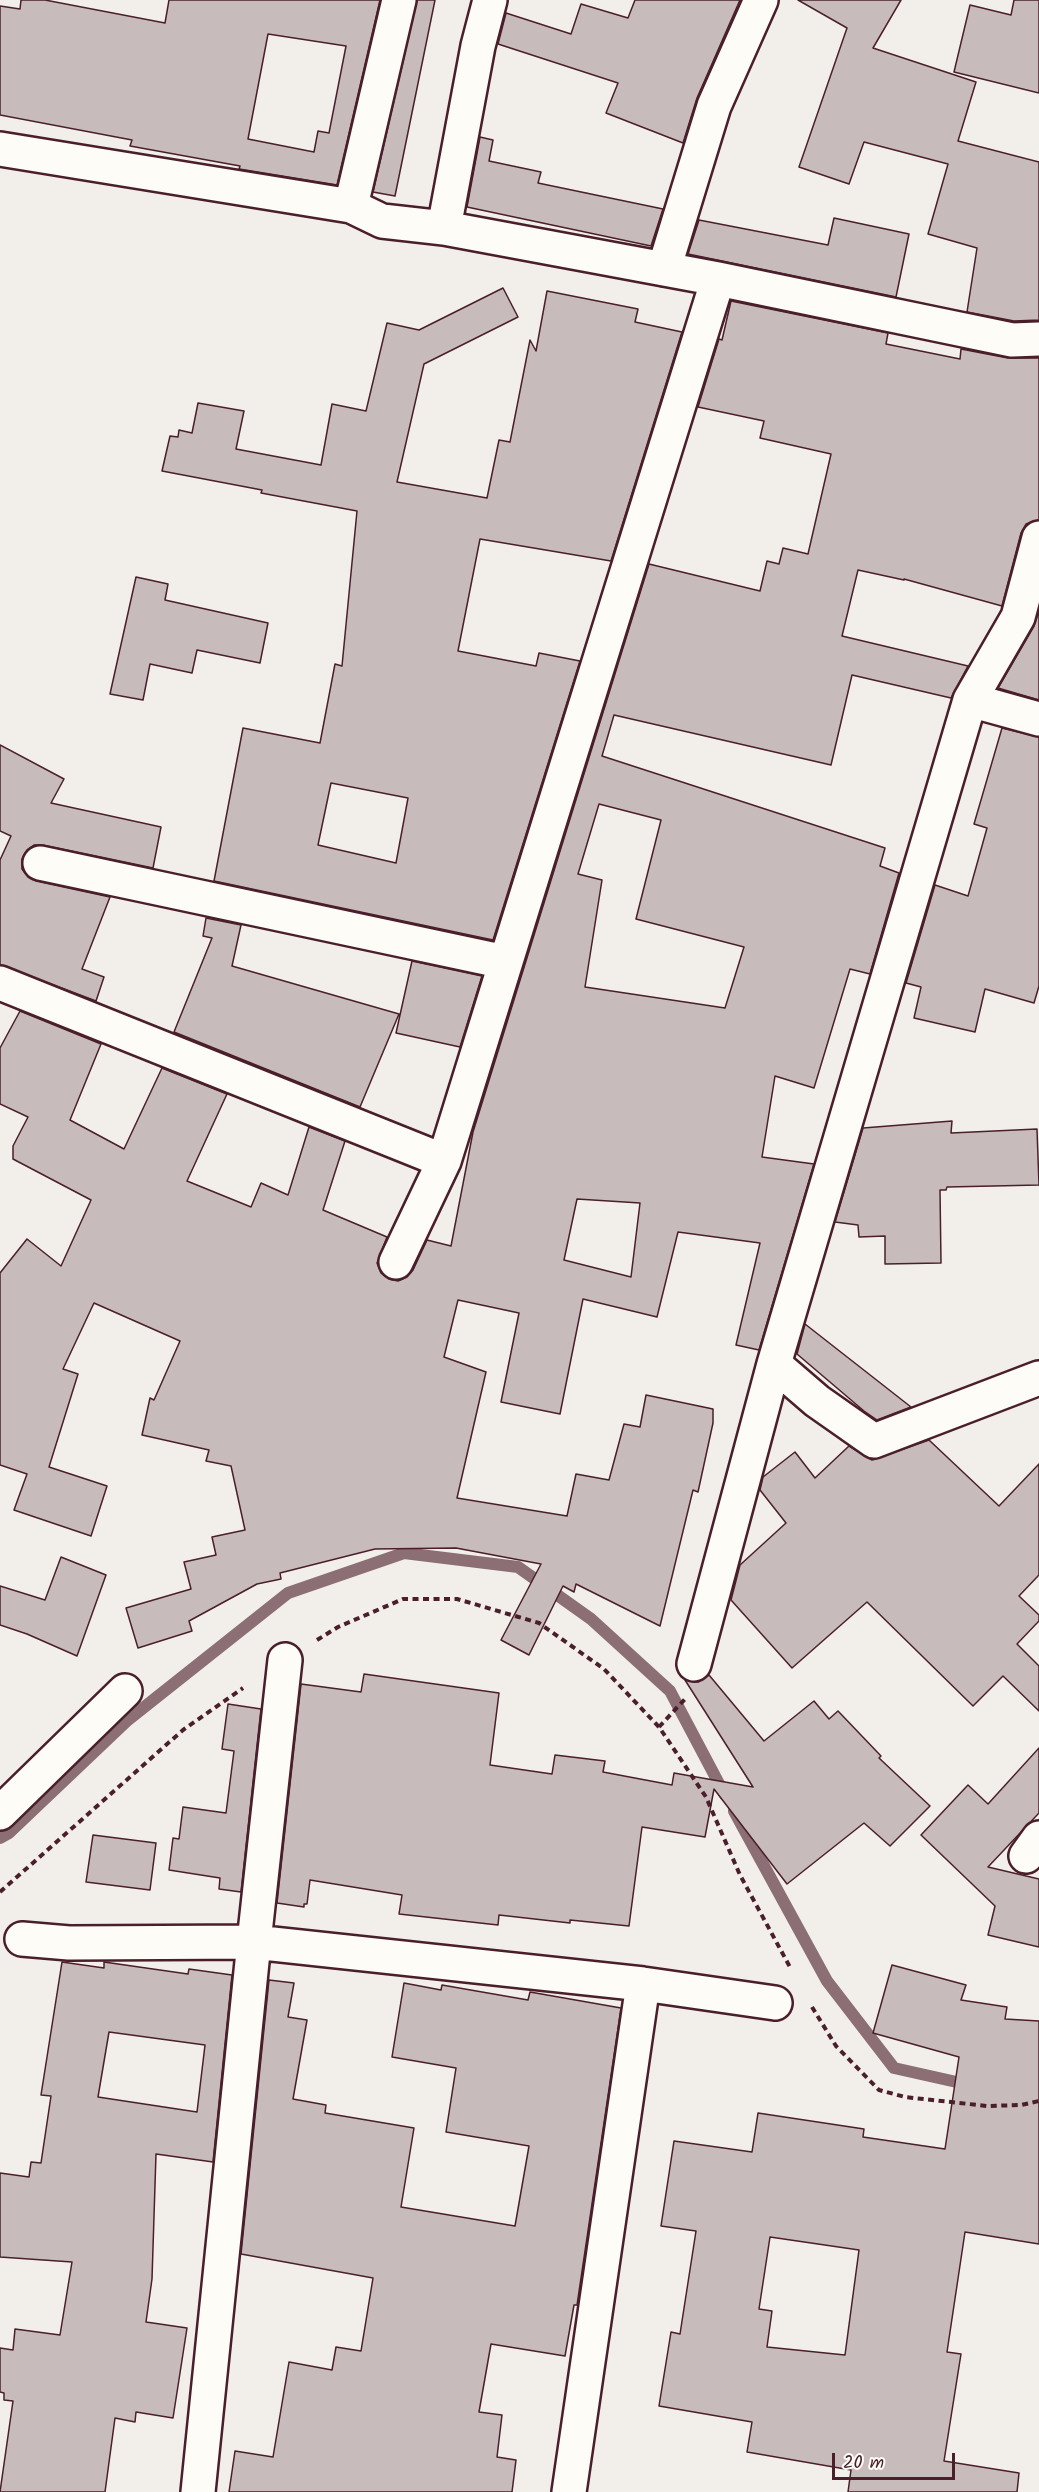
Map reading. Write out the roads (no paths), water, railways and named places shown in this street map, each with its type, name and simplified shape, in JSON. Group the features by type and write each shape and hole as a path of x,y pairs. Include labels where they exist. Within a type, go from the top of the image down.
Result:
{"street":[{"path":"351,206 399,0"},
{"path":"444,228 478,46 490,0"},
{"path":"664,270 714,106 761,0"},
{"path":"0,149 351,206 382,221 444,228 718,279 1012,340 1039,339"},
{"path":"396,1262 444,1161 718,279"},
{"path":"694,1664 774,1364 970,700 1018,617 1039,538"},
{"path":"970,700 1039,719"},
{"path":"40,863 505,962"},
{"path":"0,983 444,1161"},
{"path":"774,1364 817,1401 874,1441 1039,1378"},
{"path":"198,2492 285,1660"},
{"path":"0,1813 125,1690"},
{"path":"22,1939 69,1943 254,1942 643,1984 775,2003"},
{"path":"569,2492 643,1984"}],"waterway":[{"path":"0,1838 9,1833 128,1720 288,1593 404,1553 518,1567 591,1619 670,1691 725,1795"},
{"path":"734,1811 827,1981 894,2068 970,2085"}]}
